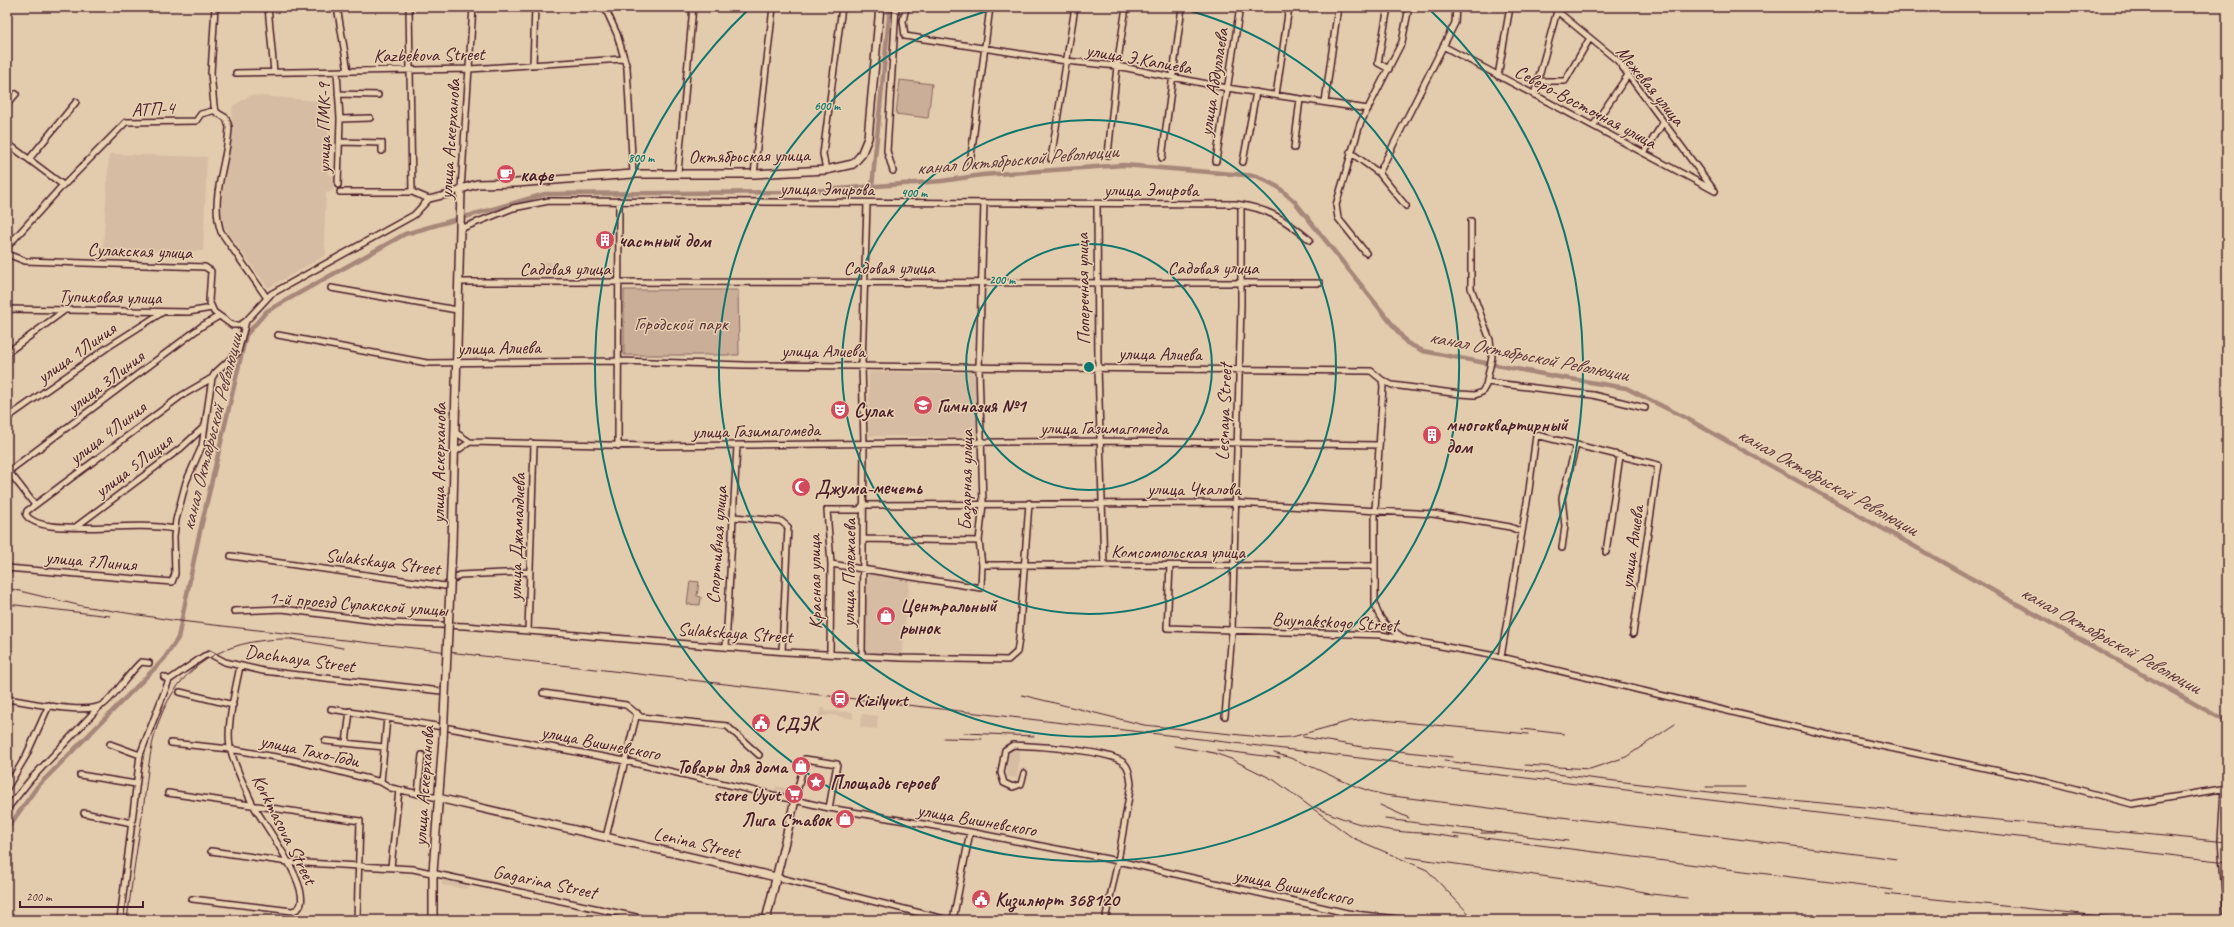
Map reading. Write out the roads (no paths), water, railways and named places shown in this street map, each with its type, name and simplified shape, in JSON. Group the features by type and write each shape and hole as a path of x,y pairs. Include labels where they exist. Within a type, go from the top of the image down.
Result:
{"street":[{"path":"215,7 211,73 216,110 226,118 229,127 217,204 218,224 221,232 267,298"},
{"path":"268,7 274,72"},
{"path":"337,7 348,71"},
{"path":"409,7 412,192"},
{"name":"улица Аскерханова","path":"433,920 433,872 443,739 452,546 461,190 473,7"},
{"path":"533,65 535,7"},
{"path":"602,7 607,12 617,34 629,82 633,174"},
{"path":"678,172 693,7"},
{"path":"754,174 773,7"},
{"path":"826,170 823,154 842,7"},
{"name":"Октябрьская улица","path":"461,190 477,184 516,183 678,172 754,174 826,170 853,164 862,155 868,138 880,7"},
{"path":"893,171 887,144 896,7"},
{"name":"улица Э.Капиева","path":"906,7 903,21 905,36 1066,61 1117,66 1227,88 1368,109"},
{"path":"970,164 990,7"},
{"path":"1051,159 1075,7"},
{"path":"1108,155 1117,66 1126,7"},
{"path":"1162,158 1182,7"},
{"name":"улица Абдуллаева","path":"1216,161 1240,7"},
{"path":"1276,95 1289,7"},
{"path":"1325,102 1338,7"},
{"path":"1388,7 1378,63 1389,70"},
{"path":"1366,253 1338,218 1335,210 1350,152 1360,124 1402,42 1408,7"},
{"path":"1379,173 1455,23 1456,7"},
{"path":"1498,76 1510,7"},
{"path":"1534,94 1556,9"},
{"name":"Межевая улица","path":"1556,9 1618,61 1715,191"},
{"path":"1537,81 1565,81 1590,38"},
{"name":"Северо-Восточная улица","path":"1443,46 1715,191"},
{"name":"Kazbekova Street","path":"236,73 470,69 623,59"},
{"name":"улица ПМК-9","path":"337,72 340,119 338,184"},
{"path":"1593,126 1628,75"},
{"path":"1243,162 1256,92"},
{"path":"7,104 16,94"},
{"path":"338,94 378,95"},
{"path":"1294,148 1300,99"},
{"path":"30,158 76,102"},
{"name":"АТП-4","path":"64,184 126,122 196,121 202,114 216,110"},
{"path":"340,119 370,118"},
{"path":"1644,153 1663,123"},
{"path":"340,142 382,144 382,151"},
{"path":"7,143 30,158 64,184 7,248"},
{"path":"1350,152 1379,173 1406,206"},
{"path":"340,192 412,192 428,198 450,194 461,190"},
{"path":"212,308 219,316 232,325 240,325 246,321 271,294 414,215 428,198"},
{"name":"улица Эмирова","path":"460,227 513,208 549,201 1241,205 1277,215 1310,240"},
{"path":"618,446 620,361 619,201"},
{"name":"Базарная улица","path":"979,541 983,504 979,367 984,203"},
{"name":"улица Полежаева","path":"862,655 864,443 862,365 866,282 867,204"},
{"name":"Поперечная улица","path":"1097,204 1098,367 1104,566"},
{"name":"Lesnaya Street","path":"1225,716 1232,632 1239,370 1241,205"},
{"path":"1406,640 1385,626 1378,616 1374,592 1375,510 1382,380 1392,385 1475,395 1482,392 1490,372 1492,357 1490,340 1471,288 1471,221"},
{"name":"Сулакская улица","path":"7,254 25,261 205,267 211,271 209,301 212,308"},
{"name":"Садовая улица","path":"459,282 1320,283"},
{"path":"331,288 457,310"},
{"name":"Тупиковая улица","path":"7,309 188,312 212,308"},
{"path":"7,353 65,310"},
{"name":"улица 1Линия","path":"7,418 108,347 164,311"},
{"name":"улица 3Линия","path":"8,470 202,326 219,316"},
{"name":"улица 4Линия","path":"77,526 51,526 33,521 26,516 27,512 35,505 181,396 212,378 215,373 238,352 246,321"},
{"name":"улица Алиева","path":"278,335 411,361 432,363 620,361 744,365 1098,367 1371,371 1382,380"},
{"path":"77,526 145,526 175,529 186,482 202,446 212,378"},
{"path":"1487,382 1593,395 1645,408"},
{"name":"улица 5Лиция","path":"77,526 181,448 205,426"},
{"path":"455,432 470,442 455,452"},
{"path":"1501,657 1529,490 1536,435 1620,456 1606,552"},
{"name":"улица Газимагомеда","path":"470,442 618,446 737,446 981,442 1237,442 1378,445"},
{"name":"улица Джамалдиева","path":"528,631 534,444"},
{"path":"1562,548 1565,526 1562,498 1576,445"},
{"name":"Спортивная улица","path":"726,646 737,446"},
{"name":"улица Алиева","path":"1620,456 1658,465 1633,634"},
{"path":"8,470 35,505"},
{"path":"1026,564 1029,503"},
{"name":"улица Чкалова","path":"827,510 858,510 863,505 1235,503 1433,514 1510,527 1522,532"},
{"name":"Красная улица","path":"827,510 830,564 830,653"},
{"path":"733,518 785,523 788,527 782,651"},
{"name":"улица 7Линия","path":"7,568 172,582 175,574 175,529"},
{"path":"830,564 863,568 981,588 982,565 979,541 863,538"},
{"name":"Sulakskaya Street","path":"231,556 445,586 459,576 529,572"},
{"name":"Sulakskaya Street","path":"456,625 782,651 901,658 1008,660 1016,652 1019,639 1026,564"},
{"name":"Комсомольская улица","path":"982,565 1374,566"},
{"name":"Buynakskogo Street","path":"1170,566 1168,628 1232,632 1381,635 1501,657 1824,734 2046,781 2132,804 2225,788"},
{"name":"1-й проезд Сулакской улицы","path":"234,611 282,610 392,624 456,625"},
{"name":"Dachnaya Street","path":"140,755 167,678 210,654 225,662 263,671 441,692"},
{"path":"7,809 31,779 99,707 108,700 137,666 141,662 149,662"},
{"name":"Korkmasova Street","path":"192,899 257,908 296,910 301,906 303,895 288,862 252,804 230,749 233,705 240,666"},
{"path":"180,692 233,705"},
{"path":"543,693 626,705 641,716 727,726 759,755"},
{"path":"7,699 84,710 99,707"},
{"path":"7,788 26,756 49,705"},
{"name":"улица Вишневского","path":"331,709 449,728 625,761 829,808 970,832 1118,861 1347,913 1380,919 1405,920"},
{"path":"346,743 350,711"},
{"path":"606,836 637,714"},
{"path":"381,782 387,718"},
{"path":"325,741 384,747"},
{"name":"улица Тахо-Годи","path":"172,743 230,749 293,760 381,782 391,788 438,798"},
{"path":"110,744 140,755 120,920"},
{"path":"1024,773 1021,784 1013,786 1004,783 1002,773 1005,750 1013,745 1080,750 1116,759 1125,763 1129,772 1131,784 1118,861 1105,920"},
{"path":"418,794 422,755"},
{"path":"766,920 805,759 837,764 829,808"},
{"path":"80,775 136,784"},
{"path":"2225,788 2221,841 2227,920"},
{"path":"391,867 400,790"},
{"path":"168,793 252,804 360,821 357,920"},
{"name":"Lenina Street","path":"438,798 606,836 948,920"},
{"path":"84,813 132,823"},
{"path":"953,920 970,832"},
{"name":"Gagarina Street","path":"211,851 288,862 391,867 433,872 650,920"},
{"path":"1347,913 1348,920"}],"waterway":[{"path":"872,187 890,7"},
{"name":"канал Октябрьской Революции","path":"7,829 37,787 164,659 178,638 198,540 246,335 267,311 405,234 545,194 798,192 942,181 982,175 1124,165 1257,176 1278,187 1295,202 1407,343 1423,351 1553,376 1626,388 1684,417 2227,722"}],"railway":[{"path":"7,588 82,606 171,620 1167,735 2227,862"},
{"path":"7,604 110,616"},
{"path":"297,640 291,639 343,648"},
{"path":"127,920 152,744 163,711 173,692 185,677 215,654 251,642 291,639"},
{"path":"1022,695 1144,725 1270,738 1292,737 1350,721 1371,719 1528,734"},
{"path":"1525,765 1590,769 1626,757 1675,724"},
{"path":"1522,729 1564,734"},
{"path":"964,733 1034,736"},
{"path":"1303,737 1363,747 1452,757"},
{"path":"944,738 982,739"},
{"path":"1174,746 1214,753 1231,759 1274,780 1353,838 1427,870 1475,920"},
{"path":"1217,750 1280,758"},
{"path":"1274,753 1288,757 1356,786 1385,795 1897,859"},
{"path":"1444,761 1718,793 2227,842"},
{"path":"1706,787 1745,787"},
{"path":"1380,805 1409,818"},
{"path":"1315,807 1356,823 1412,833 1427,833"},
{"path":"1385,819 1568,841"},
{"path":"1423,833 1459,838"},
{"path":"1481,833 1501,833"},
{"path":"1453,834 1893,890"},
{"path":"1406,857 1620,887 1648,893"},
{"path":"1643,893 1687,898"},
{"path":"1885,894 2111,917"}],"place":[{"name":"кафе","path":"506,174"},
{"name":"частный дом","path":"605,240"},
{"name":"Гимназия №1","path":"923,405"},
{"name":"Сулак","path":"840,410"},
{"name":"многоквартирный дом","path":"1432,435"},
{"name":"Джума-мечеть","path":"801,487"},
{"name":"Центральный рынок","path":"886,616"},
{"name":"Kizilyurt","path":"840,699"},
{"name":"СДЭК","path":"761,723"},
{"name":"Товары для дома","path":"801,766"},
{"name":"Площадь героев","path":"816,782"},
{"name":"store Uyut","path":"794,794"},
{"name":"Лига Ставок","path":"845,819"},
{"name":"Кизилюрт 368120","path":"981,899"}],"park label":[{"name":"Городской парк","path":"681,323"}]}
